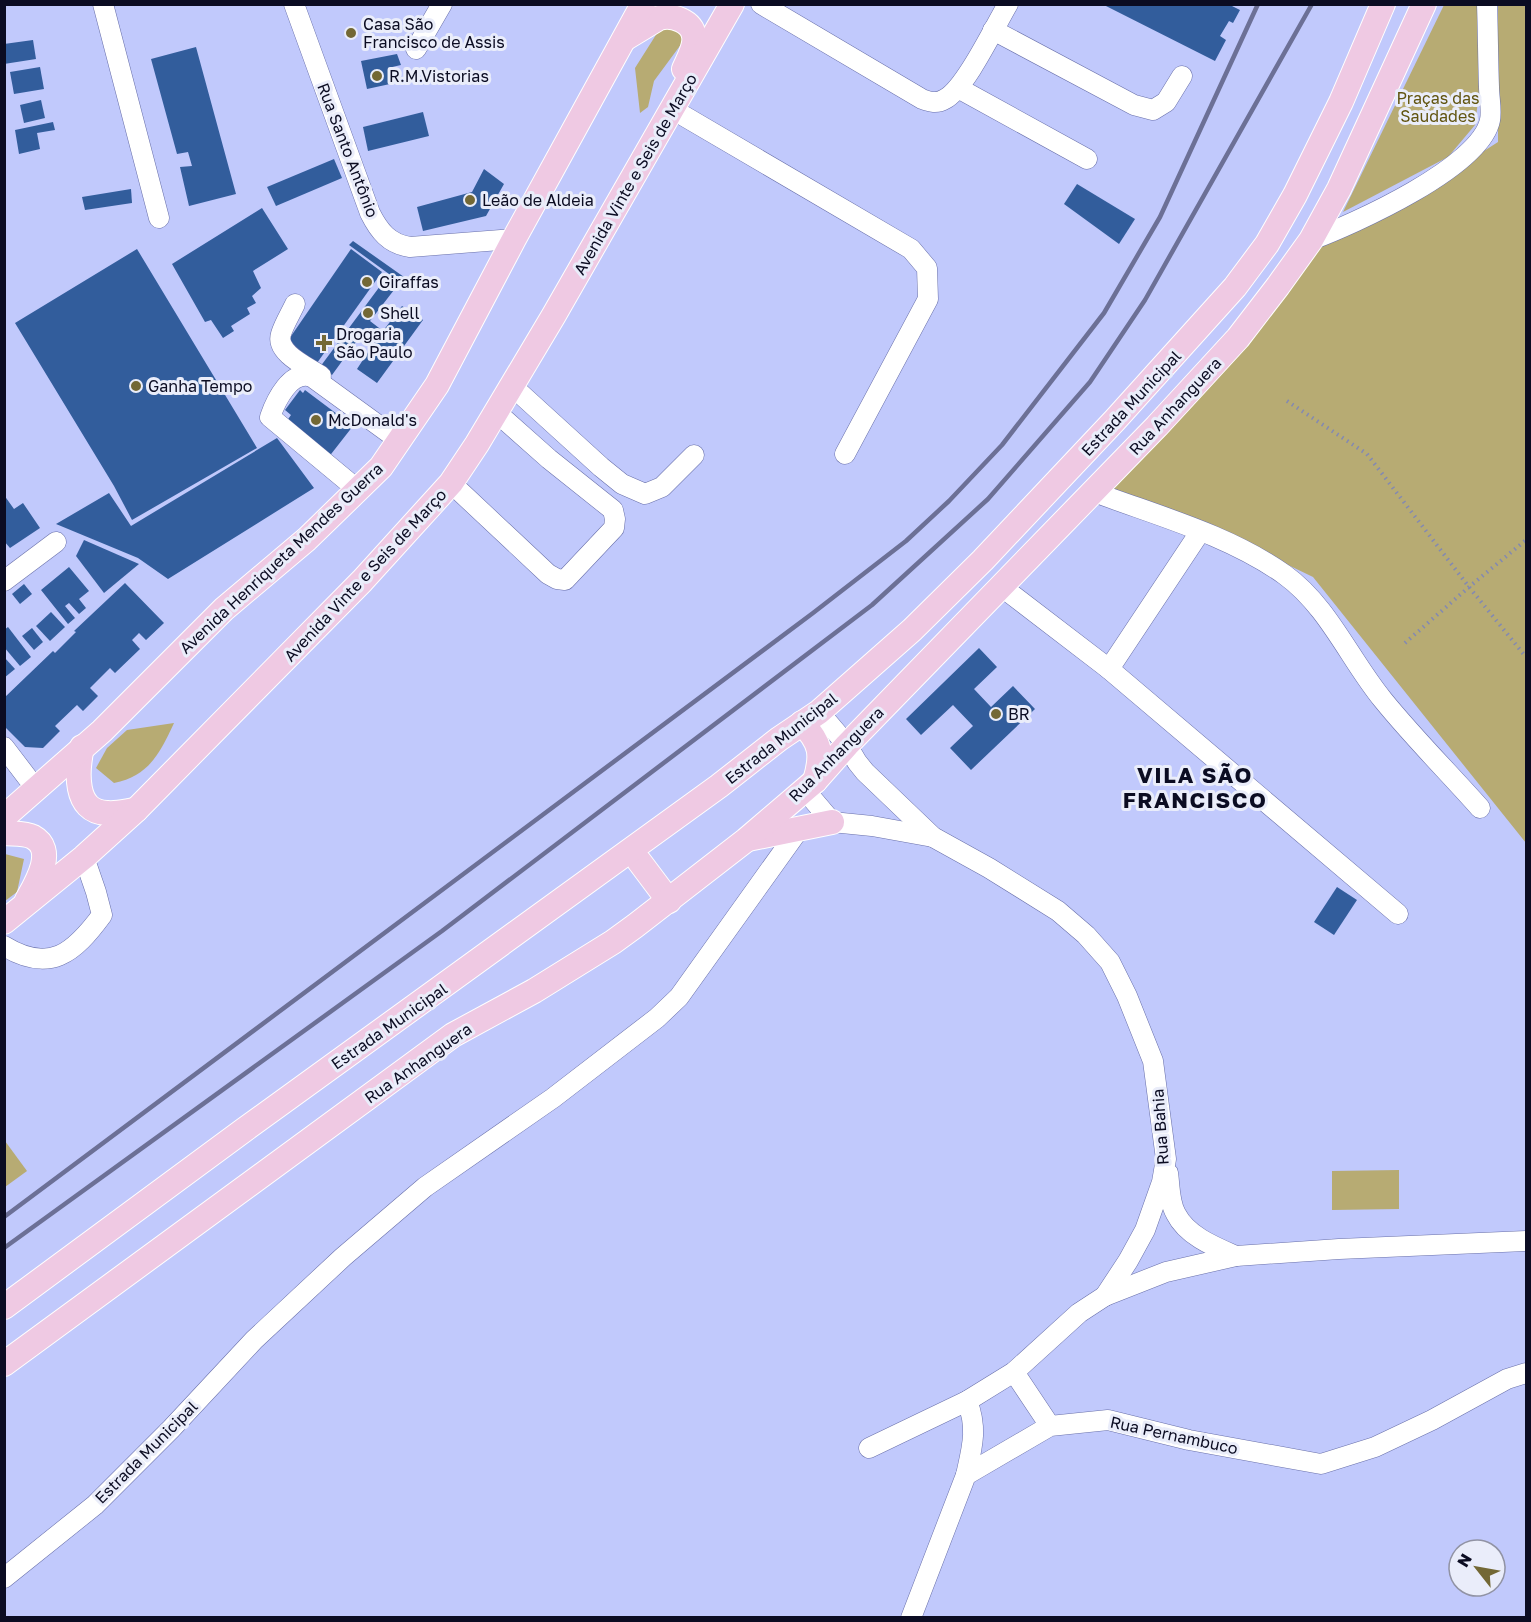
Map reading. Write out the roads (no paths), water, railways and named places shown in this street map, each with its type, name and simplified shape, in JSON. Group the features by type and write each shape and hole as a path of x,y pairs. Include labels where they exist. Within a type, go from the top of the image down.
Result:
{"main road":[{"name":"Avenida Henriqueta Mendes Guerra","path":"4,817 102,731 224,609 307,539 381,467 436,385 643,4"},
{"name":"Avenida Vinte e Seis de Março","path":"13,916 136,810 362,581 451,483 512,386 732,4"},
{"name":"Estrada Municipal","path":"4,1307 719,786 811,717 912,630 983,560 1137,396 1235,287 1267,244 1295,195 1341,102 1383,4"},
{"name":"Rua Anhanguera","path":"4,1364 453,1035 534,991 593,954 669,901 746,840 809,785 1094,492 1238,338 1311,240 1339,189 1424,4"},
{"path":"623,39 652,20 665,16 677,18 692,29 694,44 672,109"},
{"path":"809,785 820,762 811,717"},
{"path":"82,747 77,766 78,782 87,804 106,814 136,810"},
{"path":"419,1005 465,985 639,861 698,814 719,786"},
{"path":"746,840 832,822"},
{"path":"4,833 34,838 43,847 44,863 39,879 13,916"},
{"path":"639,861 669,901"}],"street":[{"path":"104,4 159,218"},
{"name":"Rua Santo Antônio","path":"294,4 370,213 378,229 400,246 410,247 514,239"},
{"path":"416,49 442,4"},
{"path":"761,4 922,99 933,103 946,99 958,88 1008,4"},
{"path":"1311,240 1352,224 1435,178 1470,152 1482,138 1490,120 1487,4"},
{"path":"993,30 1134,105 1153,110 1166,102 1182,76"},
{"path":"958,88 1087,159"},
{"path":"672,109 911,249 927,268 928,299 845,454"},
{"path":"296,303 281,333 279,342 283,349 402,438"},
{"path":"358,490 270,417 273,407 286,387 299,375 305,374 312,377 402,438"},
{"path":"512,386 622,484 645,494 662,487 694,455"},
{"path":"451,483 556,579 565,580 614,528 613,510 549,459 496,412"},
{"path":"1094,492 1254,555 1287,577 1312,601 1382,699 1480,808"},
{"path":"1109,669 1200,532"},
{"path":"4,581 56,542"},
{"path":"1002,587 1109,669 1398,914"},
{"path":"811,717 847,745 856,762 865,772 933,837"},
{"path":"4,747 36,789"},
{"path":"809,785 832,822 872,826 933,837"},
{"name":"Estrada Municipal","path":"4,1578 95,1505 171,1429 254,1340 351,1249 425,1187 553,1098 657,1018 679,998 800,828"},
{"name":"Rua Bahia","path":"869,1448 967,1401 1014,1372 1079,1313 1105,1296 1128,1261 1144,1230 1159,1191 1166,1159 1153,1061 1127,996 1110,962 1086,935 1058,911 998,873 933,837"},
{"path":"4,946 38,960 51,960 63,955 92,928 102,915 84,857"},
{"path":"1166,1159 1172,1204 1182,1223 1204,1240 1236,1256"},
{"path":"1105,1296 1166,1272 1236,1256 1527,1241"},
{"path":"1014,1372 1050,1426"},
{"name":"Rua Pernambuco","path":"966,1475 1050,1426 1108,1420 1189,1440 1321,1464 1376,1447 1507,1379 1527,1373"},
{"path":"911,1617 966,1475 973,1444 974,1427 973,1415 967,1401"}],"railway":[{"path":"4,1217 813,613 906,541 949,501 1002,445 1104,313 1160,217 1258,4"},
{"path":"4,1248 442,931 872,605 988,499 1090,382 1145,300 1312,4"}],"place":[{"name":"Casa São Francisco de Assis","path":"351,33"},
{"name":"R.M.Vistorias","path":"377,76"},
{"name":"Leão de Aldeia","path":"470,200"},
{"name":"Giraffas","path":"367,282"},
{"name":"Shell","path":"368,313"},
{"name":"Drogaria São Paulo","path":"324,343"},
{"name":"Ganha Tempo","path":"136,386"},
{"name":"McDonald's","path":"316,420"},
{"name":"BR","path":"996,714"}],"district":[{"name":"VILA SÃO FRANCISCO","path":"1195,786"}],"park label":[{"name":"Praças das Saudades","path":"1438,107"}]}
